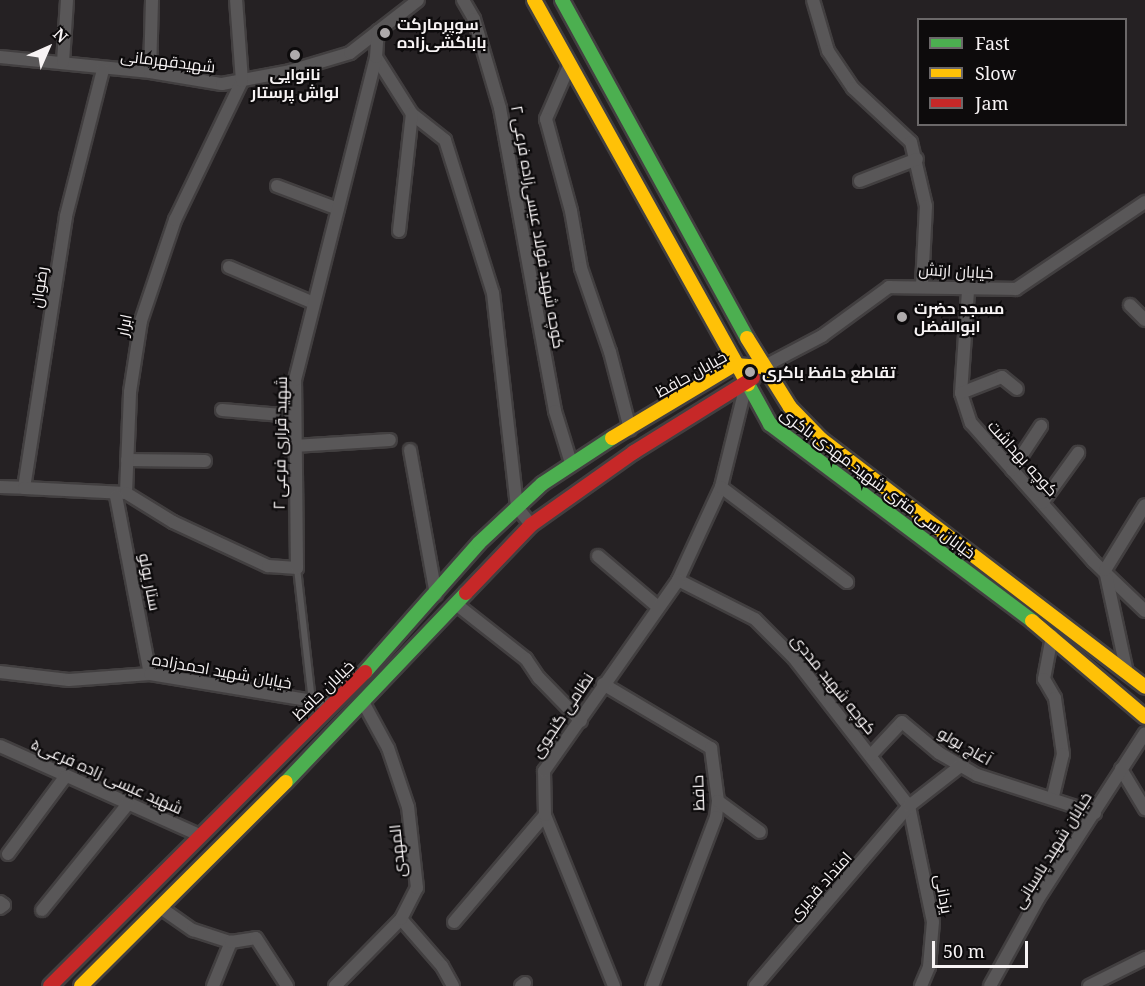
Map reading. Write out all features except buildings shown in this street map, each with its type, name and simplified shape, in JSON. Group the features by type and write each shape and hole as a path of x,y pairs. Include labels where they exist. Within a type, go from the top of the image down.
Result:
{"main road":[{"name":"خیابان سی متری شهید مهدی باکری","path":"534,0 746,385 770,424 1052,636 1145,717"},
{"name":"خیابان سی متری شهید مهدی باکری","path":"562,0 763,367 790,407 821,439 1126,668 1145,687"},
{"name":"خیابان حافظ","path":"50,986 331,705 436,595 479,543 517,507 571,463 735,365 763,367"},
{"path":"81,986 280,789 531,525 634,452 746,385 763,367"}],"street":[{"path":"63,62 67,0"},
{"path":"150,72 152,0"},
{"path":"236,0 242,81"},
{"name":"شهیدقهرمانی","path":"0,57 63,62 103,70 150,72 222,84 350,53 418,0"},
{"name":"کوچه شهید فولاد عیسی‌زاده فرعی ۲","path":"463,0 474,20 500,108 555,411 571,463"},
{"path":"813,0 828,51 853,88 910,142 917,159 926,206 922,285"},
{"name":"شهید قراری فرعی ۲","path":"297,568 295,380 376,57 378,32"},
{"path":"376,57 412,114 445,141 493,292 517,507 531,525"},
{"path":"569,66 546,119 571,211 581,268 610,352 630,429"},
{"name":"رضوان","path":"24,488 66,216 103,70"},
{"name":"ابرار","path":"121,494 127,460 130,392 141,321 175,220 242,81"},
{"path":"399,231 412,114"},
{"path":"860,181 917,159"},
{"path":"277,186 338,209"},
{"name":"خیابان ارتش","path":"763,367 822,336 890,287 922,285 968,291 1016,289 1145,202"},
{"path":"229,267 314,303"},
{"name":"کوچه بهداشت","path":"968,291 961,393 971,423 1011,470 1145,611"},
{"path":"1130,305 1145,320"},
{"path":"961,393 1002,376 1017,389"},
{"path":"678,580 721,487 746,385"},
{"path":"222,410 294,416"},
{"path":"1011,470 1041,426"},
{"path":"294,446 390,440"},
{"path":"410,450 436,595"},
{"path":"1042,503 1078,453"},
{"path":"127,460 205,461"},
{"path":"0,487 121,494 173,522 268,566 297,568"},
{"path":"721,487 847,582"},
{"name":"ستار یولو","path":"121,494 150,674"},
{"path":"1126,668 1105,570 1145,506"},
{"path":"598,556 658,607"},
{"name":"نظامی گنجوی","path":"614,986 545,815 543,771 581,721 603,684 678,580"},
{"name":"کوچه شهید مددی","path":"678,580 755,619 794,658 909,806"},
{"path":"456,604 526,659 539,678 581,721"},
{"path":"1052,636 1044,679 1055,698 1063,754 1053,796"},
{"name":"خیابان شهید احمدزاده","path":"2,675 69,680 150,674 331,705"},
{"name":"حافظ","path":"603,684 711,748 718,801 716,816 652,986"},
{"name":"المهدی","path":"335,986 401,919 417,888 408,807 388,748 363,702"},
{"name":"آغاج یولو","path":"871,755 902,722 939,753 963,764 977,775 1053,796 1095,813"},
{"name":"خیابان شهید پاسبانی","path":"990,986 1038,899 1145,733"},
{"name":"شهید عیسی زاده فرعی۵","path":"0,746 127,806 201,836"},
{"name":"امتداد قدیری","path":"755,986 909,806 963,764"},
{"path":"1121,769 1145,809"},
{"path":"263,774 280,789"},
{"path":"8,854 64,777"},
{"path":"718,801 759,832"},
{"path":"42,910 127,806"},
{"name":"یزدانی","path":"909,806 933,922 929,967 921,986"},
{"path":"454,922 545,815"},
{"path":"0,902 4,905 0,908"},
{"path":"161,908 193,930 231,942 256,938 287,986"},
{"path":"401,919 442,966 453,986"},
{"path":"213,986 231,942"},
{"path":"1089,986 1145,958"}],"lane":[{"path":"297,568 312,703"}],"traffic: fast":[{"path":"562,0 747,338"},
{"path":"748,384 770,424 1032,621"},
{"path":"365,672 479,543 542,484 612,438"},
{"path":"286,782 466,593"}],"traffic: slow":[{"path":"534,0 748,384"},
{"path":"747,338 790,407 821,439 1145,687"},
{"path":"612,438 734,365 763,367"},
{"path":"1032,621 1145,717"},
{"path":"81,986 286,782"}],"traffic: jam":[{"path":"466,593 531,525 634,452 753,378"},
{"path":"50,986 365,672"}],"place":[{"name":"سوپرمارکت باباکشی‌زاده","path":"385,33"},
{"name":"نانوایی لواش پرستار","path":"295,55"},
{"name":"مسجد حضرت ابوالفضل","path":"902,317"},
{"name":"تقاطع حافظ باکری","path":"750,372"}]}
